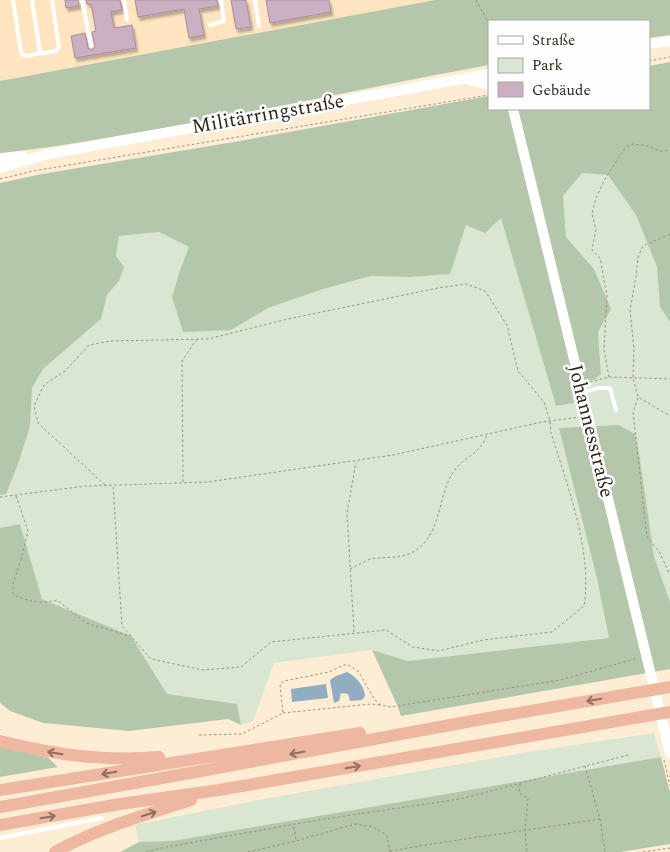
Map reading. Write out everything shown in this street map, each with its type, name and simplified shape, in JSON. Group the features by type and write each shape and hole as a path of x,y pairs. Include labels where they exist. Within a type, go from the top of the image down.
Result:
{"highway":[{"path":"0,807 483,719 666,688"},
{"path":"0,825 120,804 219,790 669,712"},
{"path":"0,790 474,716 483,719"},
{"path":"0,741 36,750 87,758 142,759 226,754"},
{"path":"55,852 78,839 104,829 219,790"}],"main road":[{"path":"650,44 670,40"},
{"name":"Militärringstraße","path":"0,159 48,154 488,74"},
{"path":"462,79 488,85"},
{"name":"Johannesstraße","path":"514,110 670,753"},
{"name":"Militärringstraße","path":"0,168 48,154"}],"lane":[{"path":"13,0 21,54 25,56 56,51 59,48 52,0"},
{"path":"32,0 40,53"},
{"path":"82,0 91,46"},
{"path":"124,0 127,20"},
{"path":"210,25 224,21 222,0"},
{"path":"255,0 259,26"},
{"path":"581,390 610,388 616,410"},
{"path":"0,838 102,818"}],"path":[{"path":"476,0 488,22"},
{"path":"650,61 670,57"},
{"path":"0,179 33,171 488,95"},
{"path":"609,377 604,350 607,296 600,258 592,250 596,229 592,214 596,198 605,179 625,148 633,144 648,146 659,151 670,150"},
{"path":"670,234 643,246 638,257 630,310 634,349 633,378 638,397 633,412 647,537 659,551 670,575"},
{"path":"105,485 38,423 34,406 44,385 65,371 89,345 111,341 208,339 288,319 466,284 486,291 506,325 518,371 544,402 550,421 551,433 578,523 587,588 584,606 552,632 483,640 439,651 413,647 386,630 271,642 241,667 203,670 151,659 122,626 113,485"},
{"path":"183,483 182,361 198,339"},
{"path":"581,390 609,377 670,379"},
{"path":"638,397 670,416"},
{"path":"0,497 86,486 208,482 393,455 550,421 587,416"},
{"path":"350,569 369,560 400,557 416,550 428,538 440,512 448,482 454,470 483,445 487,434"},
{"path":"354,633 347,513 356,461"},
{"path":"16,496 28,531 13,584 13,594 22,599 44,603 57,600 86,623 131,636"},
{"path":"199,734 242,734 283,713 371,704 391,707 422,704 560,680 646,657"},
{"path":"283,713 280,684 284,681 329,672 344,665 353,667 358,671 375,700 381,705"},
{"path":"146,852 169,846 294,826 318,820 460,799 628,755"},
{"path":"585,766 600,819 605,852"},
{"path":"520,783 520,793 528,798 525,830 527,852"},
{"path":"248,852 296,841 355,824 373,827 387,835 390,851 491,834 600,819"},
{"path":"294,826 296,841"},
{"path":"643,852 670,848"}],"shaded area":[{"path":"0,0 435,0 0,81"}],"green space":[{"path":"435,0 670,0 670,35 650,38 650,20 488,20 488,65 176,126 22,151 0,153 0,81"},
{"path":"670,62 670,322 660,307 657,267 636,215 608,175 582,173 563,196 566,237 594,269 611,309 598,332 601,374 594,380 570,384 574,403 556,406 501,218 485,233 466,225 450,274 410,277 371,276 323,289 268,308 231,330 183,332 172,297 189,247 159,232 119,236 116,256 124,267 119,281 107,295 101,319 43,369 32,388 30,427 6,494 0,495 0,183 42,174 488,96 488,110 650,110 650,66"},
{"path":"582,173 608,175 636,214 657,267 660,307 670,322 670,602 654,556 639,453 596,574 609,638 408,661 372,650 274,663 253,721 241,725 237,704 167,694 131,636 42,599 20,524 0,528 0,495 6,494 30,427 32,388 43,369 101,319 107,295 119,281 116,256 119,236 159,232 189,247 180,270 183,331 231,330 268,308 323,289 371,276 410,277 449,274 466,224 501,217 556,406 570,384 594,380 601,374 598,332 611,309 594,269 566,237 563,196"},
{"path":"619,425 635,434 639,453 654,556 670,602 670,669 401,716 372,650 408,661 609,638 596,574 559,428"},
{"path":"20,524 42,599 131,636 167,694 237,704 241,725 228,719 129,731 43,723 10,711 0,703 0,528"},
{"path":"654,733 661,757 172,841 139,842 135,825 258,800 528,752"},
{"path":"0,747 47,757 58,767 0,777"},
{"path":"661,757 670,793 670,844 620,852 120,852 139,842 172,841"}],"water":[{"path":"347,672 359,682 365,696 362,700 350,701 348,694 341,693 339,701 334,703 330,680"},
{"path":"326,684 328,698 292,702 291,689"}],"building":[{"path":"65,0 78,0 79,6 66,8"},
{"path":"86,0 120,0 122,10 111,12 114,28 132,25 136,48 75,58 71,36 85,33 88,48 91,50 95,47 92,32 96,31 91,4 87,4"},
{"path":"135,0 217,0 218,6 199,9 204,35 189,38 184,9 138,17"},
{"path":"231,0 246,0 251,27 236,29"},
{"path":"266,0 329,0 331,12 270,23"}]}
